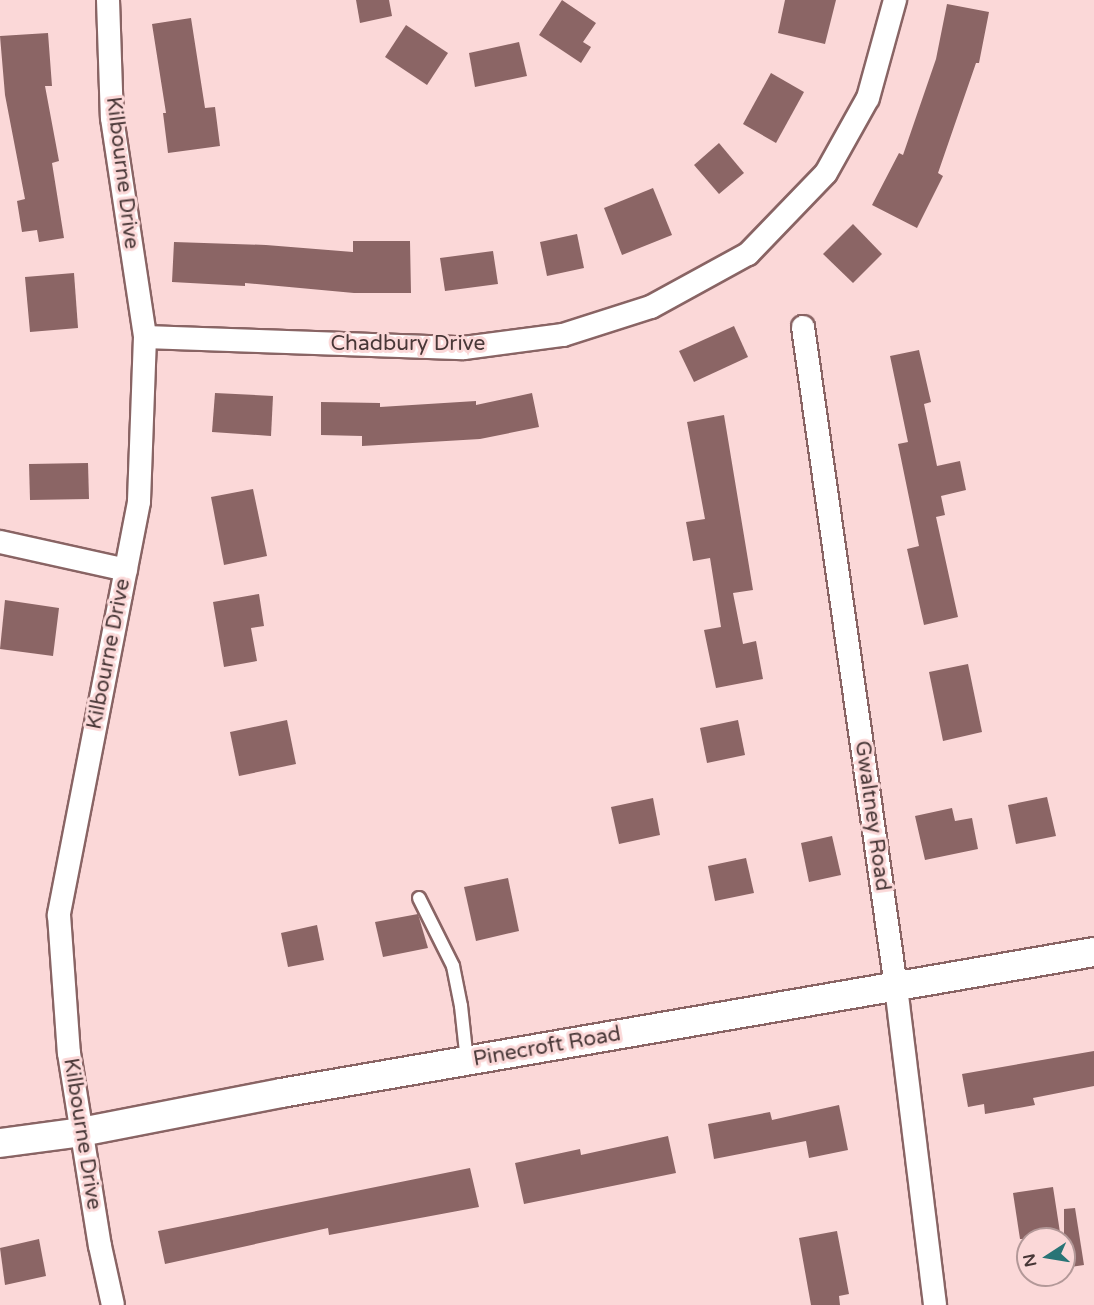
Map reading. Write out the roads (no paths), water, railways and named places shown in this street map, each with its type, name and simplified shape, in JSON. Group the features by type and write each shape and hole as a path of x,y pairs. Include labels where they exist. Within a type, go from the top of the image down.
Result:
{"street":[{"name":"Kilbourne Drive","path":"108,0 111,118 145,337 139,502 59,915 69,1053 100,1246 112,1305"},
{"name":"Chadbury Drive","path":"145,337 464,348 563,335 651,307 748,254 826,173 868,98 891,24 895,0"},
{"name":"Gwaltney Road","path":"804,327 896,987 935,1305"},
{"path":"0,542 126,570"},
{"name":"Pinecroft Road","path":"0,1143 81,1132 280,1093 1094,952"}],"lane":[{"path":"419,898 453,966 461,1006 467,1061"}]}
